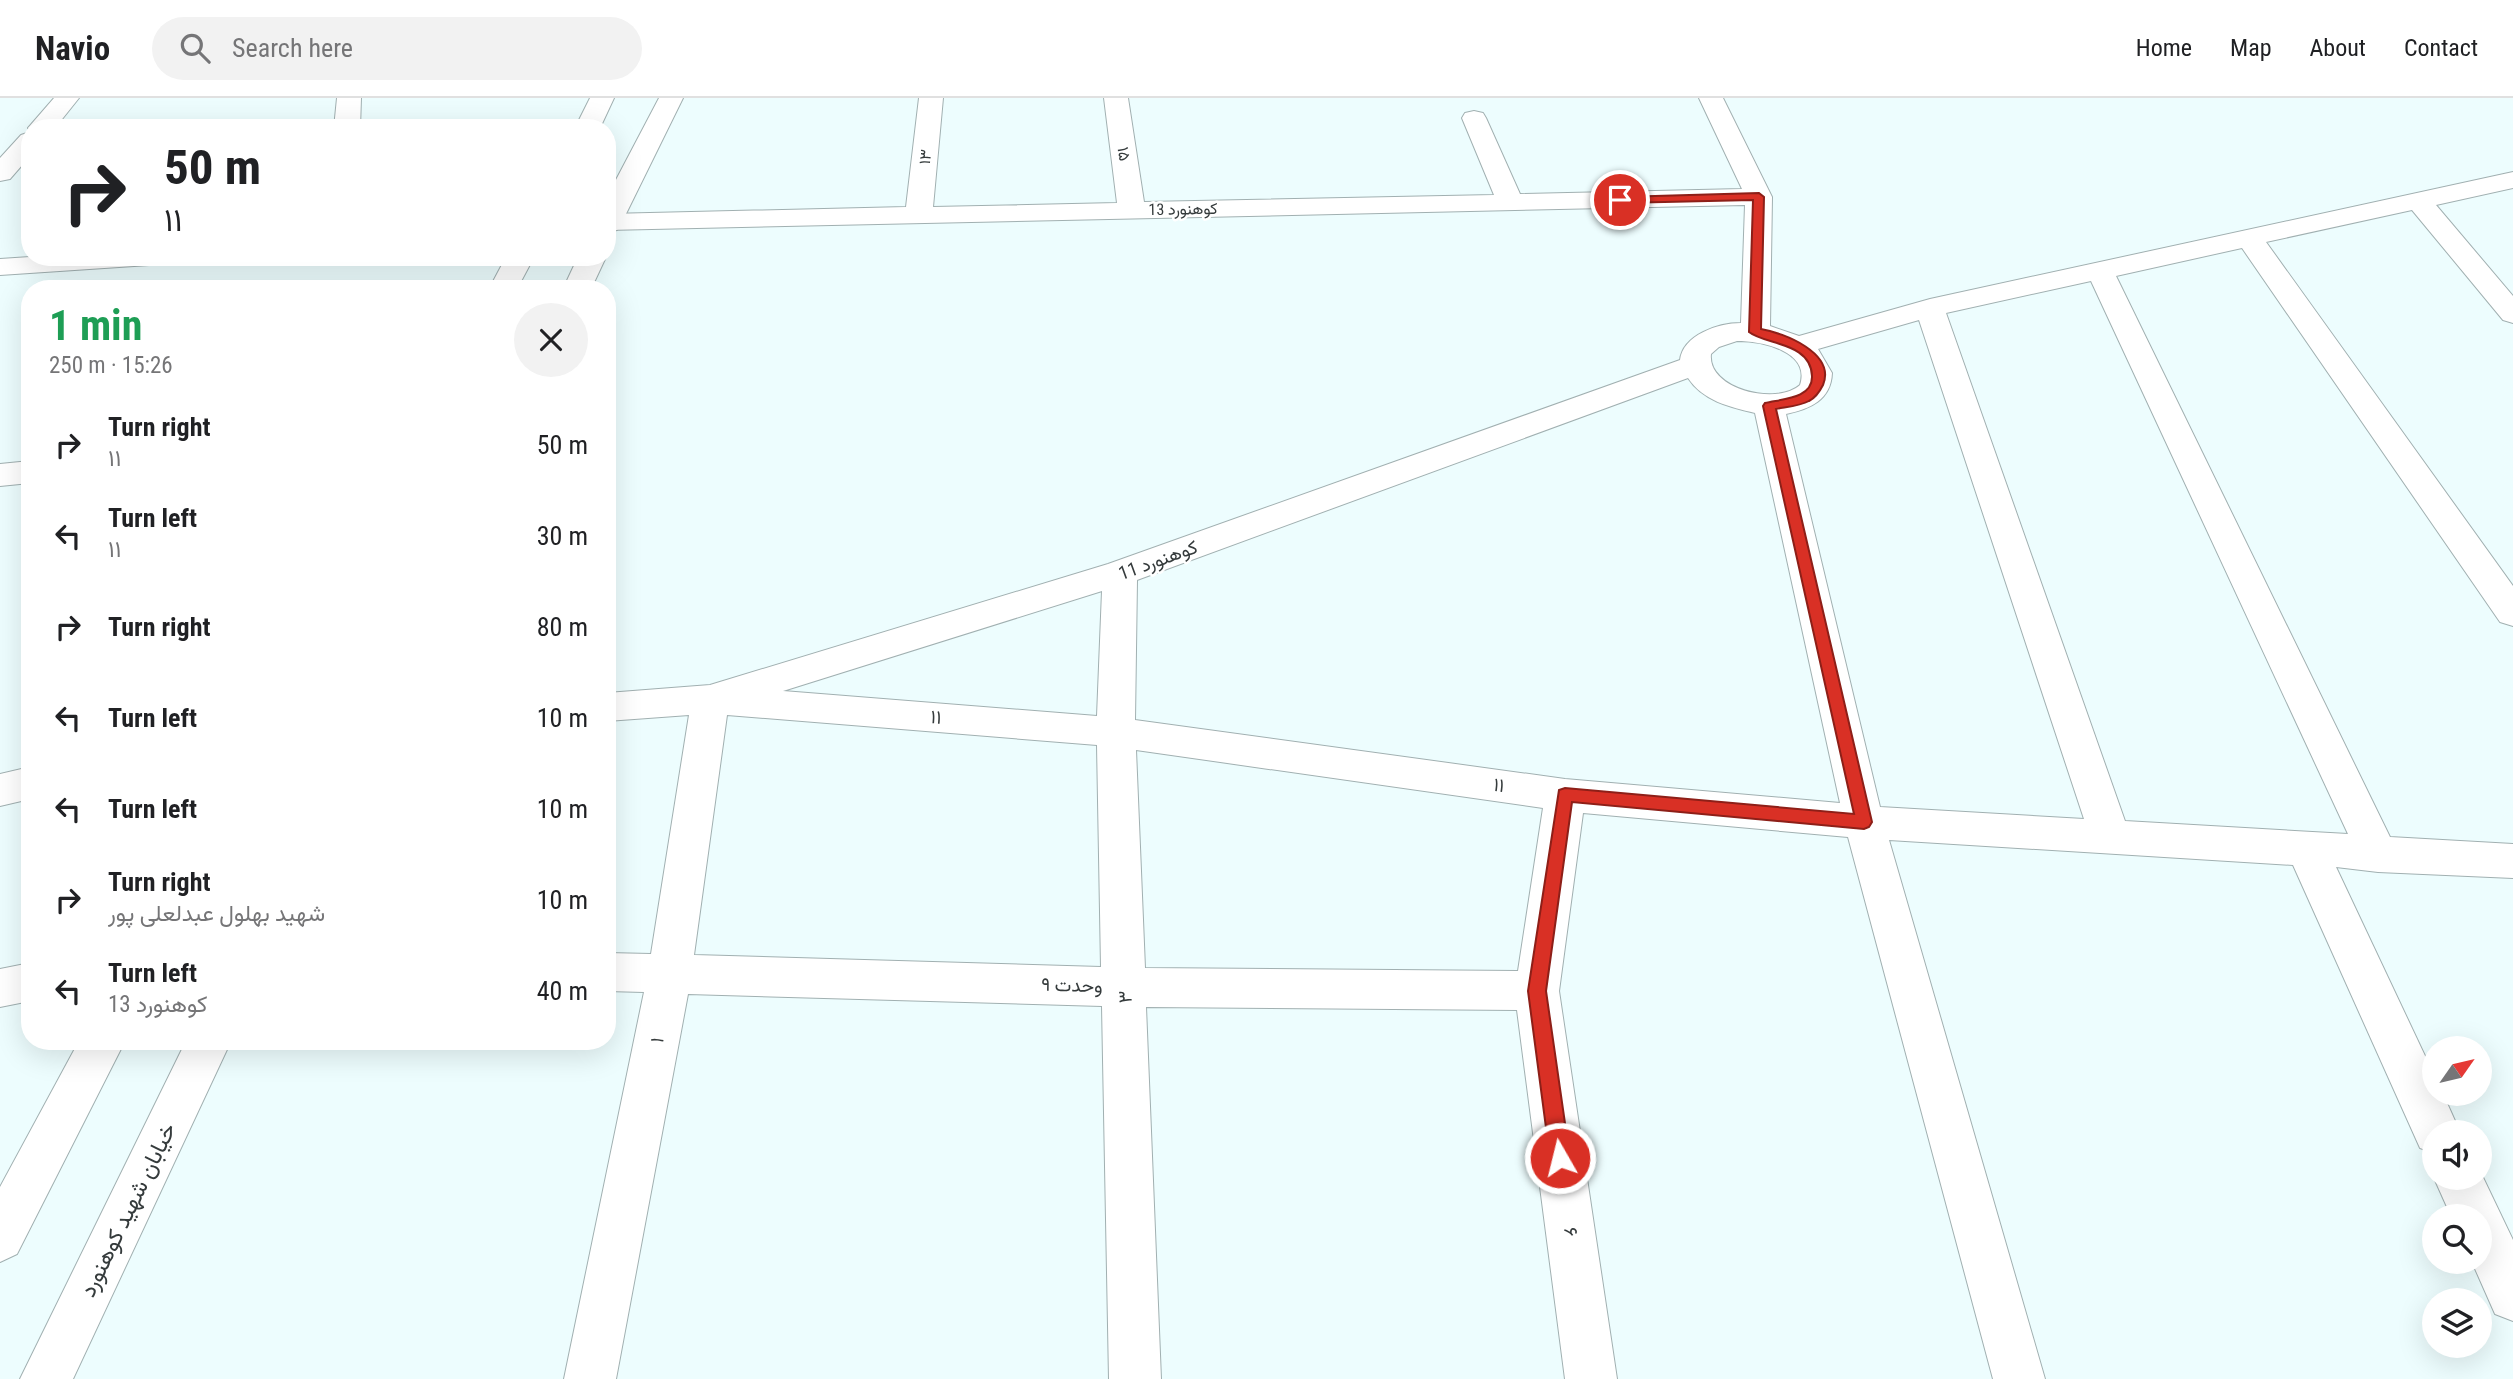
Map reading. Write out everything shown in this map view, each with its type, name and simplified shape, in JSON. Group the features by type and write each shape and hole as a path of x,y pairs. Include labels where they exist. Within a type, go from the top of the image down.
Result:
{"street":[{"path":"49,119 67,98"},
{"path":"348,119 349,98"},
{"path":"592,119 602,98"},
{"path":"616,207 671,98"},
{"name":"۱۳","path":"919,216 931,98"},
{"name":"۱۵","path":"1116,98 1132,211"},
{"path":"1711,98 1759,197 1755,332"},
{"path":"1474,118 1510,202"},
{"path":"1,173 21,150"},
{"path":"1,173 21,172"},
{"path":"1796,346 1930,308 2513,180"},
{"name":"کوهنورد 13","path":"616,223 1759,197"},
{"path":"2418,200 2513,314"},
{"path":"2249,238 2513,613"},
{"path":"0,267 21,266"},
{"path":"2100,271 2378,855"},
{"path":"1930,308 2111,838"},
{"path":"1735,331 1770,334 1796,346 1809,356 1817,368 1819,379 1814,390 1804,399 1769,406 1739,401 1712,388 1700,377 1695,365 1696,352 1710,339 1735,331"},
{"name":"کوهنورد 11","path":"616,706 710,699 1120,573 1695,365"},
{"path":"1769,406 1864,822 2019,1379"},
{"path":"0,475 21,473"},
{"name":"۳","path":"1120,573 1116,732 1135,1379"},
{"name":"۱۱","path":"710,699 1116,732 1565,794 1864,822 2513,862"},
{"name":"۱","path":"590,1379 670,974 710,699"},
{"path":"0,790 21,785"},
{"name":"۶","path":"1565,794 1537,991 1591,1379"},
{"path":"2307,850 2431,1120"},
{"name":"۹ وحدت","path":"616,972 1125,987 1537,991"},
{"path":"0,988 21,984"},
{"path":"0,1237 98,1050"},
{"name":"خیابان شهید کوهنورد","path":"46,1379 205,1050"},
{"path":"2492,1250 2513,1296"}],"route":[{"path":"1560,1158 1537,991 1565,794 1864,822 1769,406 1804,399 1814,390 1819,379 1817,368 1809,356 1796,346 1770,334 1755,332 1759,197 1620,200"}]}
